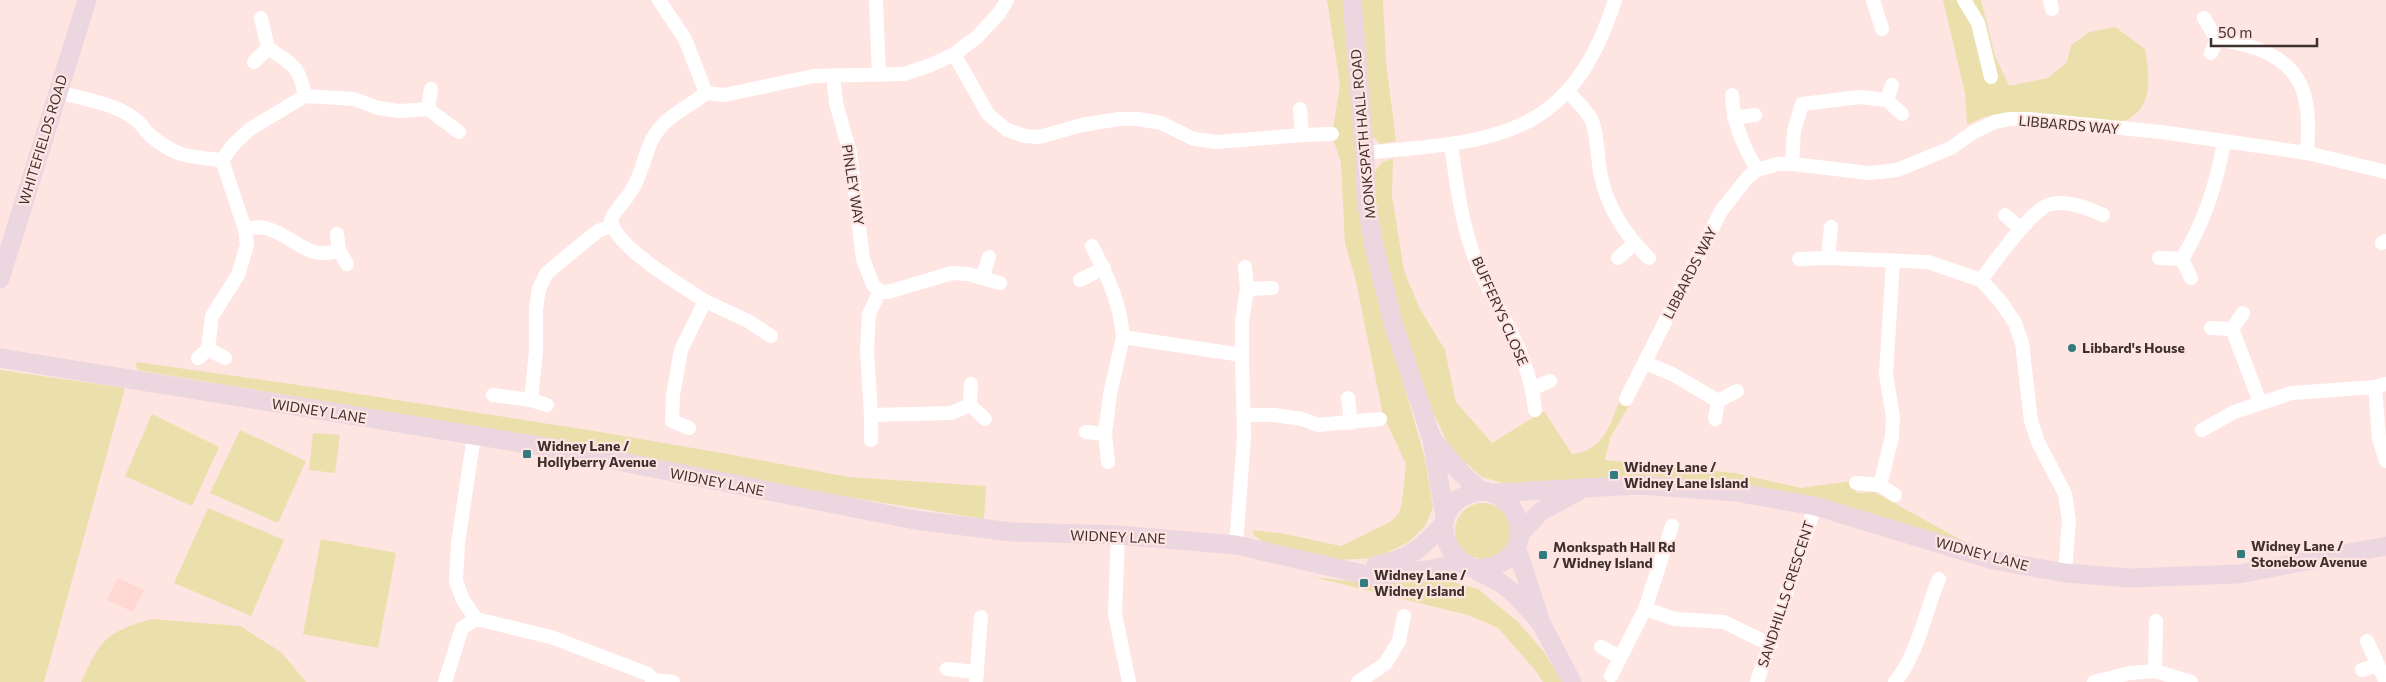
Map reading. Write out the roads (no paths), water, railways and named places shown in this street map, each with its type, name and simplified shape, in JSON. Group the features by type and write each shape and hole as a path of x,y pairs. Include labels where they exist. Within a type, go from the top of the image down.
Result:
{"street":[{"name":"WHITEFIELDS ROAD","path":"0,279 87,0"},
{"path":"659,0 685,39 706,93"},
{"path":"876,0 879,75"},
{"path":"771,336 748,321 705,300 652,267 612,226 611,220 614,212 632,191 653,138 659,129 677,113 690,106 706,93 724,96 788,80 833,75 904,74 931,65 954,54 977,36 1000,12 1007,0"},
{"name":"MONKSPATH HALL ROAD","path":"1352,0 1365,158 1366,200 1382,281 1393,323 1432,439 1444,520"},
{"path":"1365,158 1373,152 1451,145 1508,132 1538,118 1568,92 1602,38 1614,0"},
{"path":"1873,0 1882,29"},
{"path":"1964,0 1978,23 1991,77"},
{"path":"261,18 268,48 290,63 301,75 305,96"},
{"path":"2204,18 2214,47 2242,44 2281,60 2294,72 2306,96 2310,117 2307,153"},
{"path":"254,62 268,48"},
{"path":"954,54 988,114 1008,130 1025,136 1039,137 1082,125 1119,119 1138,119 1161,123 1194,139 1217,142 1332,134"},
{"name":"PINLEY WAY","path":"833,75 836,103 850,153 863,259 873,286 880,291"},
{"path":"1887,100 1892,85"},
{"path":"428,109 431,89"},
{"path":"58,92 114,108 135,118 149,134 168,148 186,157 222,160"},
{"path":"1568,92 1592,120 1601,178 1617,218 1634,244 1648,258"},
{"path":"222,160 234,144 250,130 305,96 354,99 378,108 400,112 428,109 458,132"},
{"path":"1732,96 1734,118 1739,137 1756,170"},
{"path":"1792,164 1794,131 1802,104 1859,97 1887,100 1902,114"},
{"path":"1300,109 1302,135"},
{"path":"1734,118 1755,115"},
{"name":"LIBBARDS WAY","path":"1626,399 1646,363 1691,268 1721,211 1748,177 1756,170 1792,164 1870,173 1897,170 1951,148 1972,133 1994,122 2010,119 2161,132 2307,153 2386,172"},
{"path":"2182,259 2206,214 2217,178 2224,142"},
{"name":"BUFFERYS CLOSE","path":"1451,145 1467,231 1476,258 1518,344 1533,388 1535,410"},
{"path":"222,160 245,229 247,245 238,275 212,316 203,353 225,358"},
{"path":"1981,280 2021,229 2046,205 2053,203 2082,206 2103,215"},
{"path":"2005,215 2021,229"},
{"path":"531,400 536,351 536,309 539,289 546,274 561,261 598,231 612,226"},
{"path":"245,229 263,227 278,232 306,250 327,255 339,250"},
{"path":"1828,258 1831,227"},
{"path":"337,234 339,250 347,264"},
{"path":"1618,258 1634,244"},
{"path":"1092,246 1112,285 1121,312 1123,337 1110,394 1104,434 1108,462"},
{"path":"982,278 989,257"},
{"path":"1799,259 1828,258 1928,262 1981,280 2001,302 2015,322 2022,343 2031,421 2038,442 2065,494 2069,520 2065,573"},
{"path":"2159,258 2182,259"},
{"path":"2182,259 2191,278"},
{"path":"1880,485 1892,437 1890,395 1886,374 1892,261"},
{"path":"1236,545 1242,486 1244,415 1242,322 1247,289 1245,267"},
{"path":"1080,280 1104,268"},
{"path":"871,440 872,415 867,350 869,314 880,291 888,292 952,273 968,274 1000,283"},
{"path":"1247,289 1272,288"},
{"path":"689,428 672,421 673,395 681,350 705,300"},
{"path":"2232,329 2243,313"},
{"path":"2211,328 2232,329"},
{"path":"2232,329 2260,402"},
{"path":"1123,337 1242,354"},
{"name":"WIDNEY LANE","path":"0,358 552,448 925,522 1012,532 1118,536 1236,545 1371,576 1469,566"},
{"path":"1646,363 1674,375 1718,401"},
{"path":"1533,388 1550,381"},
{"path":"971,384 970,405 985,419"},
{"path":"2202,430 2234,412 2292,393 2380,385 2378,439 2386,462"},
{"path":"1718,401 1737,391"},
{"path":"493,395 547,404"},
{"path":"1348,398 1351,423"},
{"path":"1715,420 1718,401"},
{"path":"872,415 951,412 970,405"},
{"path":"1244,415 1274,415 1302,419 1318,425 1380,419"},
{"path":"1086,432 1104,434"},
{"path":"474,436 458,543 456,581 463,600 476,619 551,637 648,674 653,681 673,682"},
{"name":"MONKSPATH HALL ROAD","path":"1432,439 1462,474 1487,491"},
{"path":"1856,483 1880,485 1895,496"},
{"name":"WIDNEY LANE","path":"1487,491 1582,489 1640,485 1702,488 1734,492 1815,506 1993,560 2065,573 2130,578 2239,574 2386,546"},
{"name":"WIDNEY LANE","path":"1519,541 1540,512 1582,489"},
{"path":"1541,623 1508,588 1469,566 1454,555 1448,545 1444,520 1459,498 1487,491 1507,502 1514,510 1519,541 1541,623 1572,682"},
{"name":"SANDHILLS CRESCENT","path":"1757,682 1771,645 1815,506"},
{"name":"WIDNEY LANE","path":"1348,570 1397,562 1421,549 1444,520"},
{"path":"1611,676 1645,609 1672,526"},
{"path":"1118,536 1115,614 1129,682"},
{"path":"1469,566 1491,568 1500,565 1519,541"},
{"path":"1895,682 1914,650 1926,610 1939,579"},
{"path":"1645,609 1675,619 1724,622 1771,645"},
{"path":"1358,682 1386,664 1399,641 1404,616"},
{"path":"947,669 976,677 981,617"},
{"path":"445,682 462,628 476,619"},
{"path":"2155,671 2156,622"},
{"path":"2367,641 2386,682"},
{"path":"1601,647 1620,657"},
{"path":"2362,670 2377,665"},
{"path":"2094,682 2130,673 2155,671 2191,682"}],"place":[{"name":"Libbard's House","path":"2072,348"},
{"name":"Widney Lane / Hollyberry Avenue","path":"527,454"},
{"name":"Widney Lane / Widney Lane Island","path":"1614,475"},
{"name":"Widney Lane / Stonebow Avenue","path":"2241,554"},
{"name":"Monkspath Hall Rd / Widney Island","path":"1543,555"},
{"name":"Widney Lane / Widney Island","path":"1364,583"}]}
